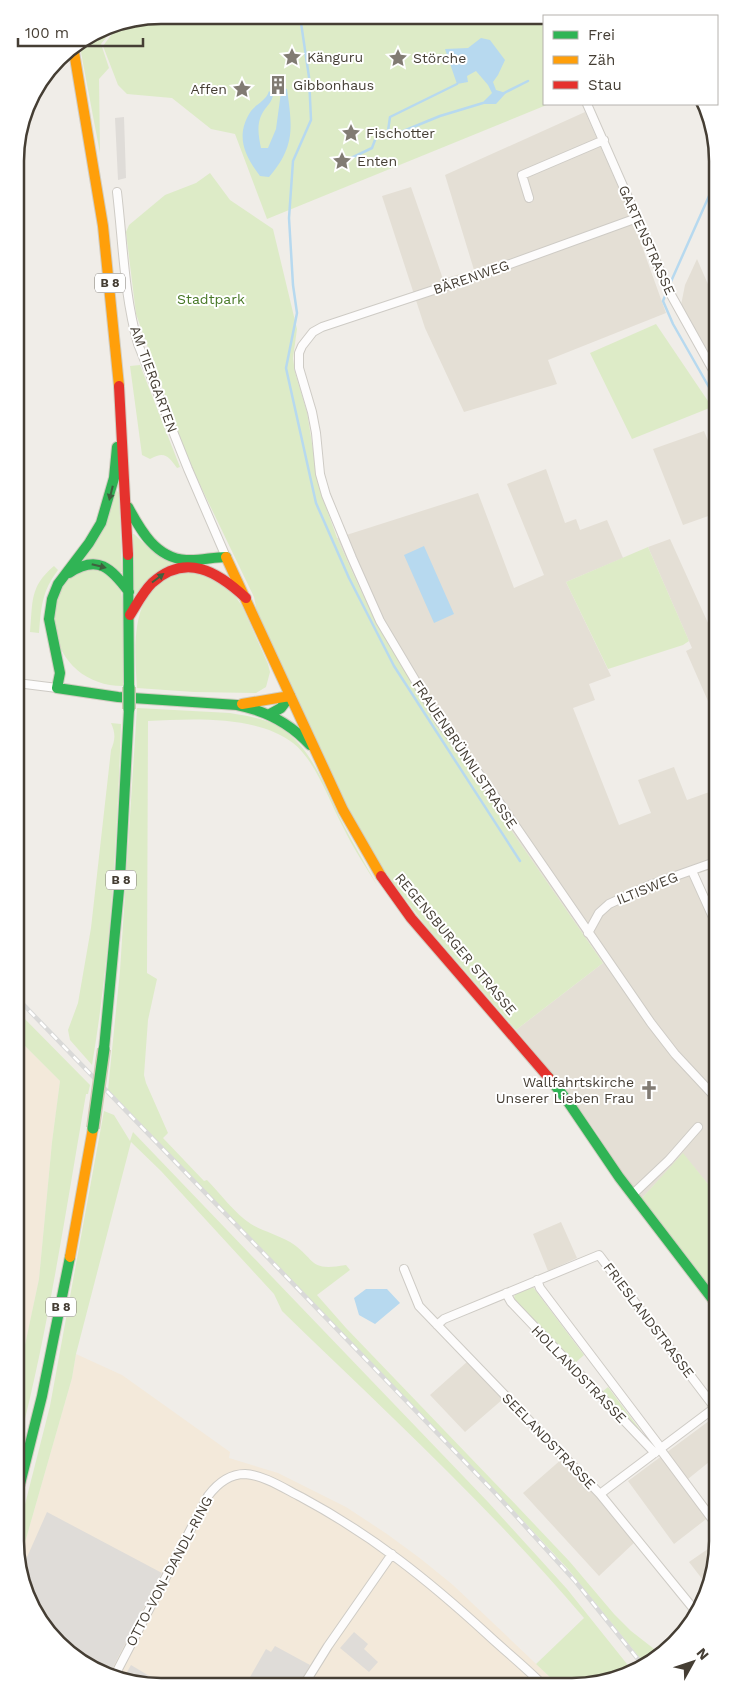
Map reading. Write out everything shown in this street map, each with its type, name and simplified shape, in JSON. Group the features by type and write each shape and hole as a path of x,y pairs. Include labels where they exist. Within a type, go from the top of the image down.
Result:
{"main road":[{"name":"B 8","path":"24,1467 56,1328 93,1128 104,1049 120,893 126,804 130,617 127,504 117,355 103,225 75,55"},
{"path":"120,410 114,478 102,523 62,578 52,599 49,619 60,673 57,688 118,697 256,708 285,722 317,753"},
{"path":"127,504 138,527 146,538 168,556 185,560 226,557"},
{"path":"212,571 226,557"},
{"name":"REGENSBURGER STRASSE","path":"226,557 352,827 387,886 416,923 546,1074 709,1294"},
{"path":"62,578 79,566 99,564 112,570 129,592"},
{"path":"130,617 142,595 151,584 169,571 178,568 196,568 212,571 246,598"},
{"path":"237,705 290,696"},
{"path":"270,714 281,708 290,696"}],"street":[{"name":"GARTENSTRASSE","path":"587,105 670,293 709,363"},
{"path":"529,198 522,175 604,140"},
{"name":"AM TIERGARTEN","path":"117,192 123,262 138,344 188,469 226,557"},
{"name":"BÄRENWEG","path":"307,339 322,327 488,272 637,218"},
{"name":"FRAUENBRÜNNLSTRASSE","path":"307,339 299,353 299,368 313,419 320,474 334,516 380,620 440,722 486,784 650,1023 675,1054 709,1084"},
{"path":"24,684 57,688"},
{"name":"ILTISWEG","path":"588,933 599,914 609,904 629,894 709,864"},
{"name":"ILTISWEG","path":"692,871 709,909"},
{"path":"633,1194 669,1160 698,1127"},
{"name":"FRIESLANDSTRASSE","path":"437,1325 444,1319 600,1255 709,1398"},
{"name":"SEELANDSTRASSE","path":"404,1269 419,1306 600,1494 692,1607"},
{"name":"HOLLANDSTRASSE","path":"537,1280 540,1288 658,1450 709,1515"},
{"name":"HOLLANDSTRASSE","path":"506,1293 511,1302 658,1450"},
{"name":"FRIESLANDSTRASSE","path":"658,1450 709,1412"},
{"path":"600,1494 658,1450"},
{"name":"OTTO-VON-DANDL-RING","path":"118,1671 208,1496 225,1479 245,1474 268,1481 328,1512 392,1554 441,1592 536,1678"},
{"path":"308,1678 392,1554"}],"shaded area":[{"path":"585,112 630,213 666,313 548,360 557,384 464,412 425,328 382,196 411,187 443,279 474,270 445,175"},
{"path":"124,117 126,178 118,180 115,118"},
{"path":"697,259 709,287 709,353 681,305 685,285"},
{"path":"704,431 709,443 709,516 683,525 653,449"},
{"path":"546,469 565,523 576,519 580,530 607,520 623,558 566,582 611,676 589,684 595,700 573,708 619,825 651,813 638,780 674,767 687,800 709,792 709,870 697,874 709,904 709,1186 683,1154 642,1198 618,1169 598,1135 565,1089 516,1030 603,963 437,723 388,643 362,593 337,538 478,493 514,588 544,575 507,484"},
{"path":"670,539 709,625 709,703 686,651 692,648 648,547"},
{"path":"24,1045 60,1081 52,1142 39,1279 24,1350"},
{"path":"561,1222 577,1258 548,1271 533,1234"},
{"path":"76,1354 122,1375 230,1452 229,1458 278,1473 346,1507 387,1534 453,1585 551,1678 161,1678 134,1676 117,1671 85,1655 58,1632 38,1602 28,1577 24,1545 72,1378"},
{"path":"468,1361 503,1399 465,1432 430,1395"},
{"path":"709,1421 709,1462 688,1479 709,1506 709,1517 674,1544 628,1481"},
{"path":"563,1458 636,1541 599,1576 523,1493"},
{"path":"47,1512 162,1573 112,1669 85,1655 58,1632 34,1594 25,1561"},
{"path":"709,1548 704,1581 689,1562"},
{"path":"354,1632 368,1644 364,1649 378,1662 369,1672 340,1648"},
{"path":"275,1646 310,1665 303,1678 249,1678 266,1649 271,1652"},
{"path":"131,1665 153,1678 134,1676 126,1674"}],"green space":[{"path":"152,24 542,24 543,105 547,105 267,219 235,134 211,129 172,98 127,94 118,85 103,46 113,32 134,26"},
{"path":"109,34 101,44 109,68 99,79 100,153 81,50"},
{"name":"Stadtpark","path":"210,173 230,200 273,229 297,329 293,358 295,372 307,412 319,487 337,538 362,593 388,643 437,723 603,963 516,1030 426,926 391,881 367,843 348,808 257,612 254,597 188,460 136,314 126,232 129,225 165,195 196,183"},
{"path":"656,324 709,403 709,408 632,439 590,353"},
{"path":"140,365 180,467 177,468 171,460 163,455 150,459 142,455 130,366"},
{"path":"115,492 119,493 122,572 83,558 105,526"},
{"path":"132,534 150,549 174,563 136,595 134,594"},
{"path":"648,547 689,641 683,645 608,669 566,582"},
{"path":"54,566 58,570 45,592 39,633 30,632 32,603 36,588"},
{"path":"90,568 107,572 121,591 124,612 123,686 98,682 87,677 69,661 57,640 54,620 61,588 71,576"},
{"path":"187,571 205,575 219,581 231,591 242,606 268,664 270,672 266,687 256,693 194,692 137,688 136,634 139,616 145,601 154,587 168,577"},
{"path":"137,708 230,713 261,719 278,726 301,746 310,758 344,826 378,887 351,842 309,760 293,743 261,727 242,723 203,720 148,721 147,973 157,979 148,1020 144,1075 168,1133 163,1138 245,1220 290,1242 318,1265 334,1267 346,1265 350,1270 317,1295 346,1328 570,1562 614,1614 631,1631 655,1650 641,1660 568,1569 516,1513 108,1090 120,971"},
{"path":"111,723 121,724 117,809 112,895 104,980 92,1065 70,1040 68,1030 78,1003 91,928 111,750 114,740 114,730"},
{"path":"24,1018 90,1085 88,1094 86,1094 40,1354 24,1422 24,1350 39,1279 52,1142 60,1081 24,1045"},
{"path":"104,1111 114,1115 130,1141 133,1132 488,1502 567,1589 629,1666 608,1674 590,1677 551,1678 536,1664 584,1618 549,1577 475,1499 282,1311 274,1294 161,1171 131,1142 76,1354 72,1378 24,1545 24,1508 50,1406"},
{"path":"683,1153 709,1185 709,1286 642,1198"},
{"path":"533,1287 584,1355 575,1363 514,1299 515,1293"},
{"path":"608,1387 641,1431 640,1432 602,1392"}],"water":[{"path":"481,38 490,40 505,60 493,82 496,90 506,93 496,104 481,104 492,93 476,71 467,76 468,82 457,84 445,49 468,48"},
{"path":"284,88 287,89 291,125 288,145 278,166 269,177 260,176 243,145 243,128 251,111 266,97 269,91 273,97 260,118 258,128 261,148 268,148 276,129 281,92"},
{"path":"424,546 454,614 434,623 404,555"},
{"path":"366,1289 387,1289 400,1303 375,1324 359,1315 354,1298"}],"waterway":[{"path":"301,24 309,77 311,120 293,161 289,218 293,285 297,313 286,368 316,503 349,578 394,666 520,861"},
{"path":"504,93 528,81"},
{"path":"388,131 390,117 457,84"},
{"path":"347,160 372,148 378,132 388,131 396,134 440,116 483,103"},
{"path":"669,286 709,196"},
{"path":"667,291 663,301 673,324 709,387"}],"railway":[{"path":"24,1005 496,1494 575,1581 639,1661"}],"traffic: fast":[{"path":"57,688 60,673 49,619 52,599 58,584 89,543 101,523 114,478 117,447"},
{"path":"128,507 144,534 158,549 166,554 186,560 226,557"},
{"path":"128,555 129,687"},
{"path":"69,573 79,567 88,565 96,564 103,566 110,570 129,592"},
{"path":"129,687 129,709"},
{"path":"57,688 118,697 237,705 268,714 286,724 310,745"},
{"path":"270,714 281,708 290,696"},
{"path":"104,1049 120,879 129,709"},
{"path":"93,1128 104,1049"},
{"path":"549,1078 566,1099 619,1177 709,1295"},
{"path":"24,1468 42,1396 70,1257"}],"traffic: slow":[{"path":"74,55 103,226 119,386"},
{"path":"226,557 343,810 381,876"},
{"path":"242,704 290,696"},
{"path":"70,1257 93,1128"}],"traffic: jam":[{"path":"119,386 128,555"},
{"path":"130,615 152,583 165,574 189,567 213,574 224,580 246,598"},
{"path":"381,876 411,918 549,1078"}],"place":[{"name":"Känguru","path":"292,57"},
{"name":"Störche","path":"398,58"},
{"name":"Gibbonhaus","path":"278,85"},
{"name":"Affen","path":"242,89"},
{"name":"Fischotter","path":"351,133"},
{"name":"Enten","path":"342,161"},
{"name":"Wallfahrtskirche Unserer Lieben Frau","path":"649,1090"}]}
